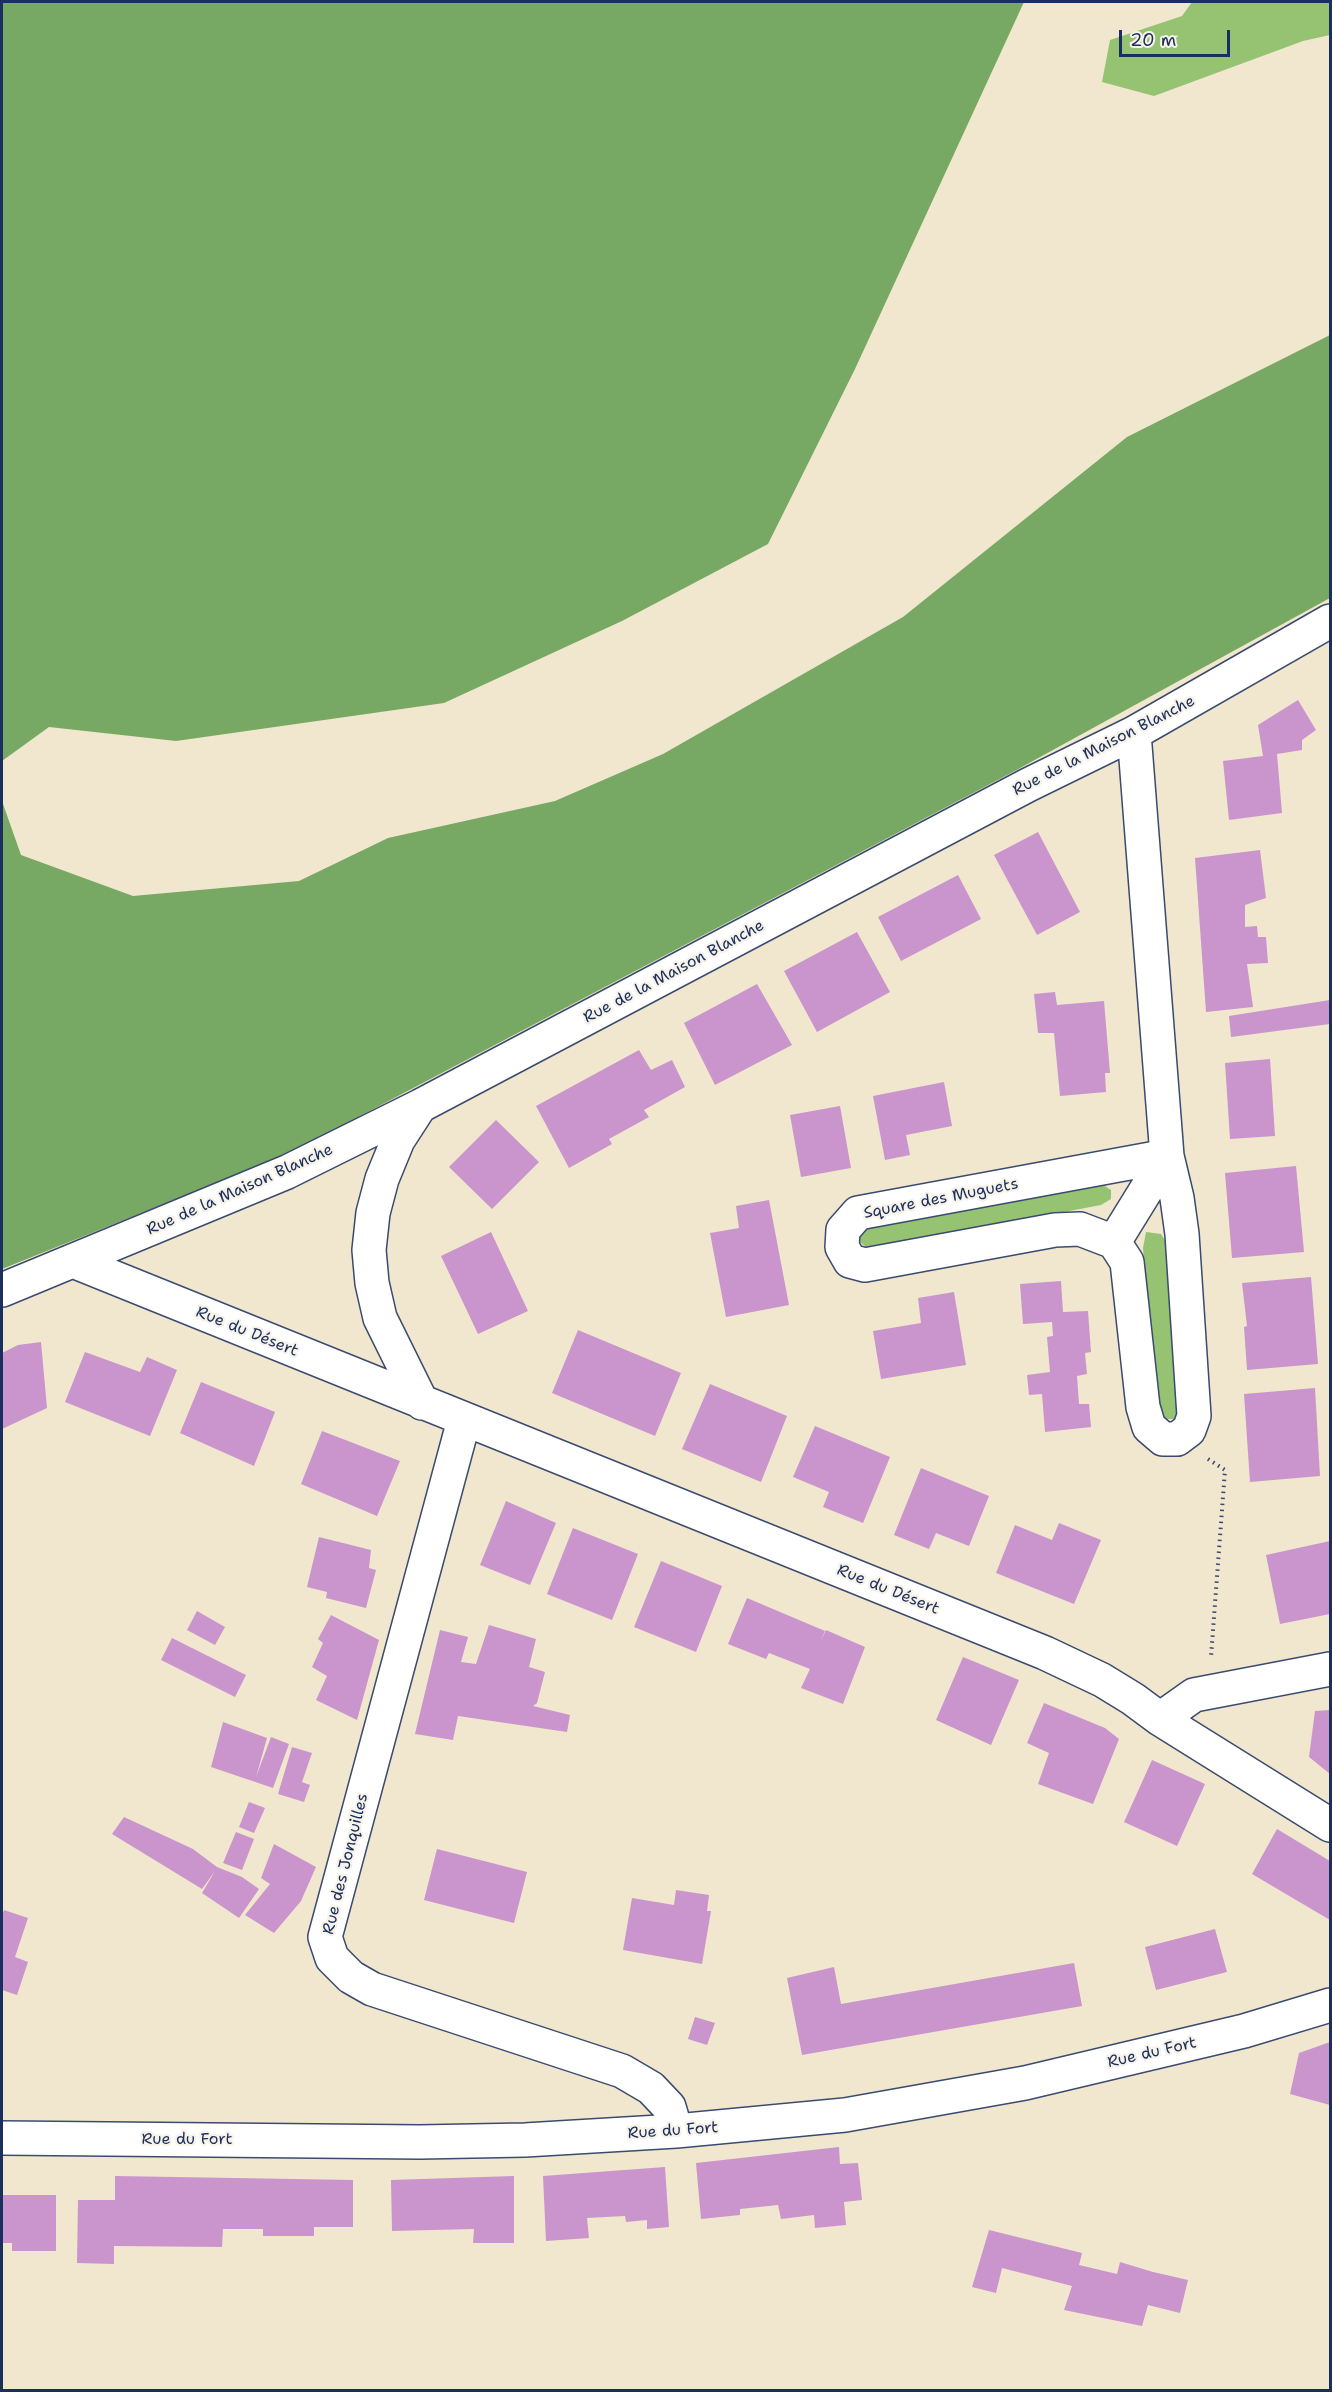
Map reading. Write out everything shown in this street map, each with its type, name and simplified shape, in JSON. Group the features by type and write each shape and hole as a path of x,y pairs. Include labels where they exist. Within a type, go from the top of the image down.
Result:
{"street":[{"name":"Rue de la Maison Blanche","path":"2,1290 286,1172 420,1106 1028,784 1134,733 1330,621"},
{"path":"1134,733 1167,1156 1177,1198 1182,1234 1194,1416 1189,1430 1177,1438 1163,1439 1149,1426 1143,1407 1127,1262 1114,1242 1167,1156"},
{"path":"420,1106 398,1140 382,1179 373,1213 369,1250 372,1283 380,1318 422,1403"},
{"name":"Square des Muguets","path":"1114,1242 1080,1229 1055,1230 865,1265 850,1261 842,1247 843,1230 858,1213 1167,1156"},
{"name":"Rue du Désert","path":"73,1261 1045,1653 1102,1680 1330,1825"},
{"name":"Rue des Jonquilles","path":"464,1420 325,1936 332,1958 351,1977 372,1989 622,2071 651,2088 669,2108 676,2131"},
{"path":"1160,1719 1194,1695 1330,1669"},
{"name":"Rue du Fort","path":"2,2138 420,2142 525,2140 676,2131 845,2115 1024,2084 1244,2031 1330,2005"}],"path":[{"path":"1211,1658 1225,1470"}],"green space":[{"path":"2,2 1024,2 855,369 768,544 622,621 444,703 176,741 49,727 2,761"},
{"path":"1192,2 1330,2 1330,35 1303,41 1154,96 1102,82 1110,40 1182,16"},
{"path":"1330,335 1330,598 1011,773 288,1154 2,1269 2,801 21,855 133,896 299,881 388,838 555,801 663,754 903,617 1127,437"},
{"path":"1100,1183 1111,1190 1111,1199 1101,1205 869,1249 857,1240 863,1228"},
{"path":"1146,1232 1161,1234 1168,1245 1180,1419 1166,1419 1156,1412 1143,1248"}],"building":[{"path":"1298,700 1316,730 1302,740 1302,750 1277,754 1282,813 1229,820 1223,761 1263,756 1258,725"},
{"path":"1038,832 1080,912 1037,935 994,855"},
{"path":"1260,850 1266,898 1245,905 1245,927 1257,926 1258,937 1266,937 1268,963 1247,964 1253,1007 1206,1012 1195,858"},
{"path":"958,875 981,919 901,961 878,917"},
{"path":"857,932 890,992 817,1032 784,971"},
{"path":"757,984 792,1045 715,1085 684,1023"},
{"path":"1055,992 1057,1005 1104,1001 1110,1073 1105,1073 1106,1092 1060,1096 1054,1033 1038,1033 1034,994"},
{"path":"1330,1000 1330,1024 1231,1037 1229,1016"},
{"path":"639,1050 651,1070 672,1060 685,1087 644,1110 649,1117 609,1139 612,1144 569,1168 536,1106"},
{"path":"1270,1059 1275,1136 1230,1139 1225,1063"},
{"path":"944,1082 952,1126 906,1135 910,1155 885,1160 873,1096"},
{"path":"840,1106 851,1168 801,1177 790,1115"},
{"path":"496,1120 539,1162 492,1209 449,1167"},
{"path":"1296,1166 1304,1252 1232,1258 1225,1173"},
{"path":"769,1200 789,1305 726,1317 710,1233 739,1228 736,1206"},
{"path":"491,1232 528,1311 478,1334 441,1256"},
{"path":"1311,1277 1318,1364 1247,1370 1244,1327 1247,1326 1242,1283"},
{"path":"1061,1281 1063,1312 1088,1311 1091,1352 1085,1353 1087,1374 1077,1376 1079,1404 1089,1404 1091,1427 1045,1432 1042,1394 1029,1395 1027,1375 1050,1372 1047,1337 1053,1336 1052,1322 1023,1324 1020,1284"},
{"path":"954,1292 966,1365 881,1379 873,1331 921,1323 918,1298"},
{"path":"578,1330 681,1373 655,1436 552,1393"},
{"path":"41,1342 47,1408 2,1429 2,1353 18,1345"},
{"path":"85,1352 140,1372 147,1357 177,1370 150,1436 65,1402"},
{"path":"201,1382 275,1412 254,1466 180,1433"},
{"path":"710,1384 787,1416 761,1482 682,1449"},
{"path":"1315,1388 1320,1476 1250,1482 1244,1394"},
{"path":"815,1426 890,1457 863,1523 823,1507 829,1492 793,1477"},
{"path":"322,1431 400,1461 377,1516 301,1484"},
{"path":"921,1468 989,1496 969,1546 936,1533 929,1549 894,1535"},
{"path":"506,1501 556,1523 530,1585 480,1565"},
{"path":"1059,1523 1101,1540 1074,1604 996,1573 1015,1525 1052,1540"},
{"path":"573,1528 638,1554 612,1620 547,1594"},
{"path":"319,1537 371,1550 369,1568 376,1570 366,1608 326,1598 327,1592 307,1587"},
{"path":"1330,1541 1330,1614 1280,1624 1266,1555"},
{"path":"661,1561 722,1586 696,1652 634,1627"},
{"path":"747,1598 825,1631 820,1643 826,1630 865,1647 843,1704 801,1688 810,1669 769,1653 766,1659 728,1644"},
{"path":"197,1611 225,1627 215,1645 187,1630"},
{"path":"331,1615 379,1640 357,1720 316,1700 327,1676 312,1667 323,1643 318,1639"},
{"path":"489,1625 536,1639 529,1667 545,1672 537,1703 533,1706 570,1715 567,1732 458,1716 453,1740 415,1734 440,1630 468,1637 461,1662 476,1664"},
{"path":"172,1638 246,1675 235,1697 161,1660"},
{"path":"963,1657 1019,1680 991,1745 936,1720"},
{"path":"1044,1703 1105,1728 1119,1739 1093,1804 1038,1784 1049,1753 1027,1743"},
{"path":"1330,1710 1330,1774 1309,1757 1315,1711"},
{"path":"223,1722 267,1738 256,1777 271,1737 289,1744 273,1788 211,1767"},
{"path":"292,1747 312,1753 302,1782 310,1785 304,1802 278,1794"},
{"path":"1152,1760 1205,1784 1177,1846 1124,1822"},
{"path":"249,1802 265,1808 254,1833 239,1827"},
{"path":"124,1817 193,1849 217,1867 242,1877 259,1889 239,1918 202,1893 215,1871 202,1889 112,1834"},
{"path":"1277,1829 1330,1861 1330,1920 1252,1874"},
{"path":"236,1832 254,1839 242,1870 223,1863"},
{"path":"274,1844 316,1867 301,1901 274,1933 245,1915 270,1884 261,1878"},
{"path":"437,1849 527,1872 514,1923 424,1900"},
{"path":"676,1890 709,1895 707,1911 711,1911 702,1964 623,1950 632,1898 674,1905"},
{"path":"4,1910 28,1918 15,1957 28,1962 17,1995 2,1990 2,1916"},
{"path":"1215,1929 1227,1972 1156,1990 1145,1947"},
{"path":"1074,1963 1082,2006 802,2055 787,1978 834,1967 841,2004"},
{"path":"695,2017 715,2023 707,2045 688,2039"},
{"path":"1330,2042 1330,2105 1290,2094 1299,2053"},
{"path":"839,2147 840,2164 858,2163 862,2200 844,2202 846,2225 815,2228 814,2215 781,2219 778,2205 740,2209 740,2215 701,2219 696,2163"},
{"path":"665,2167 669,2227 647,2229 647,2220 626,2222 625,2216 587,2218 589,2238 546,2241 543,2176"},
{"path":"115,2176 353,2180 353,2227 314,2227 314,2236 263,2236 263,2229 223,2229 222,2247 114,2246 114,2264 77,2263 78,2200 115,2200"},
{"path":"514,2176 514,2243 473,2243 474,2229 392,2231 391,2180"},
{"path":"2,2195 56,2195 56,2251 12,2251 12,2243 2,2243"},
{"path":"989,2230 1082,2253 1079,2265 1117,2274 1120,2262 1188,2280 1180,2313 1148,2305 1142,2326 1064,2310 1072,2286 1002,2268 996,2293 972,2287"}]}
